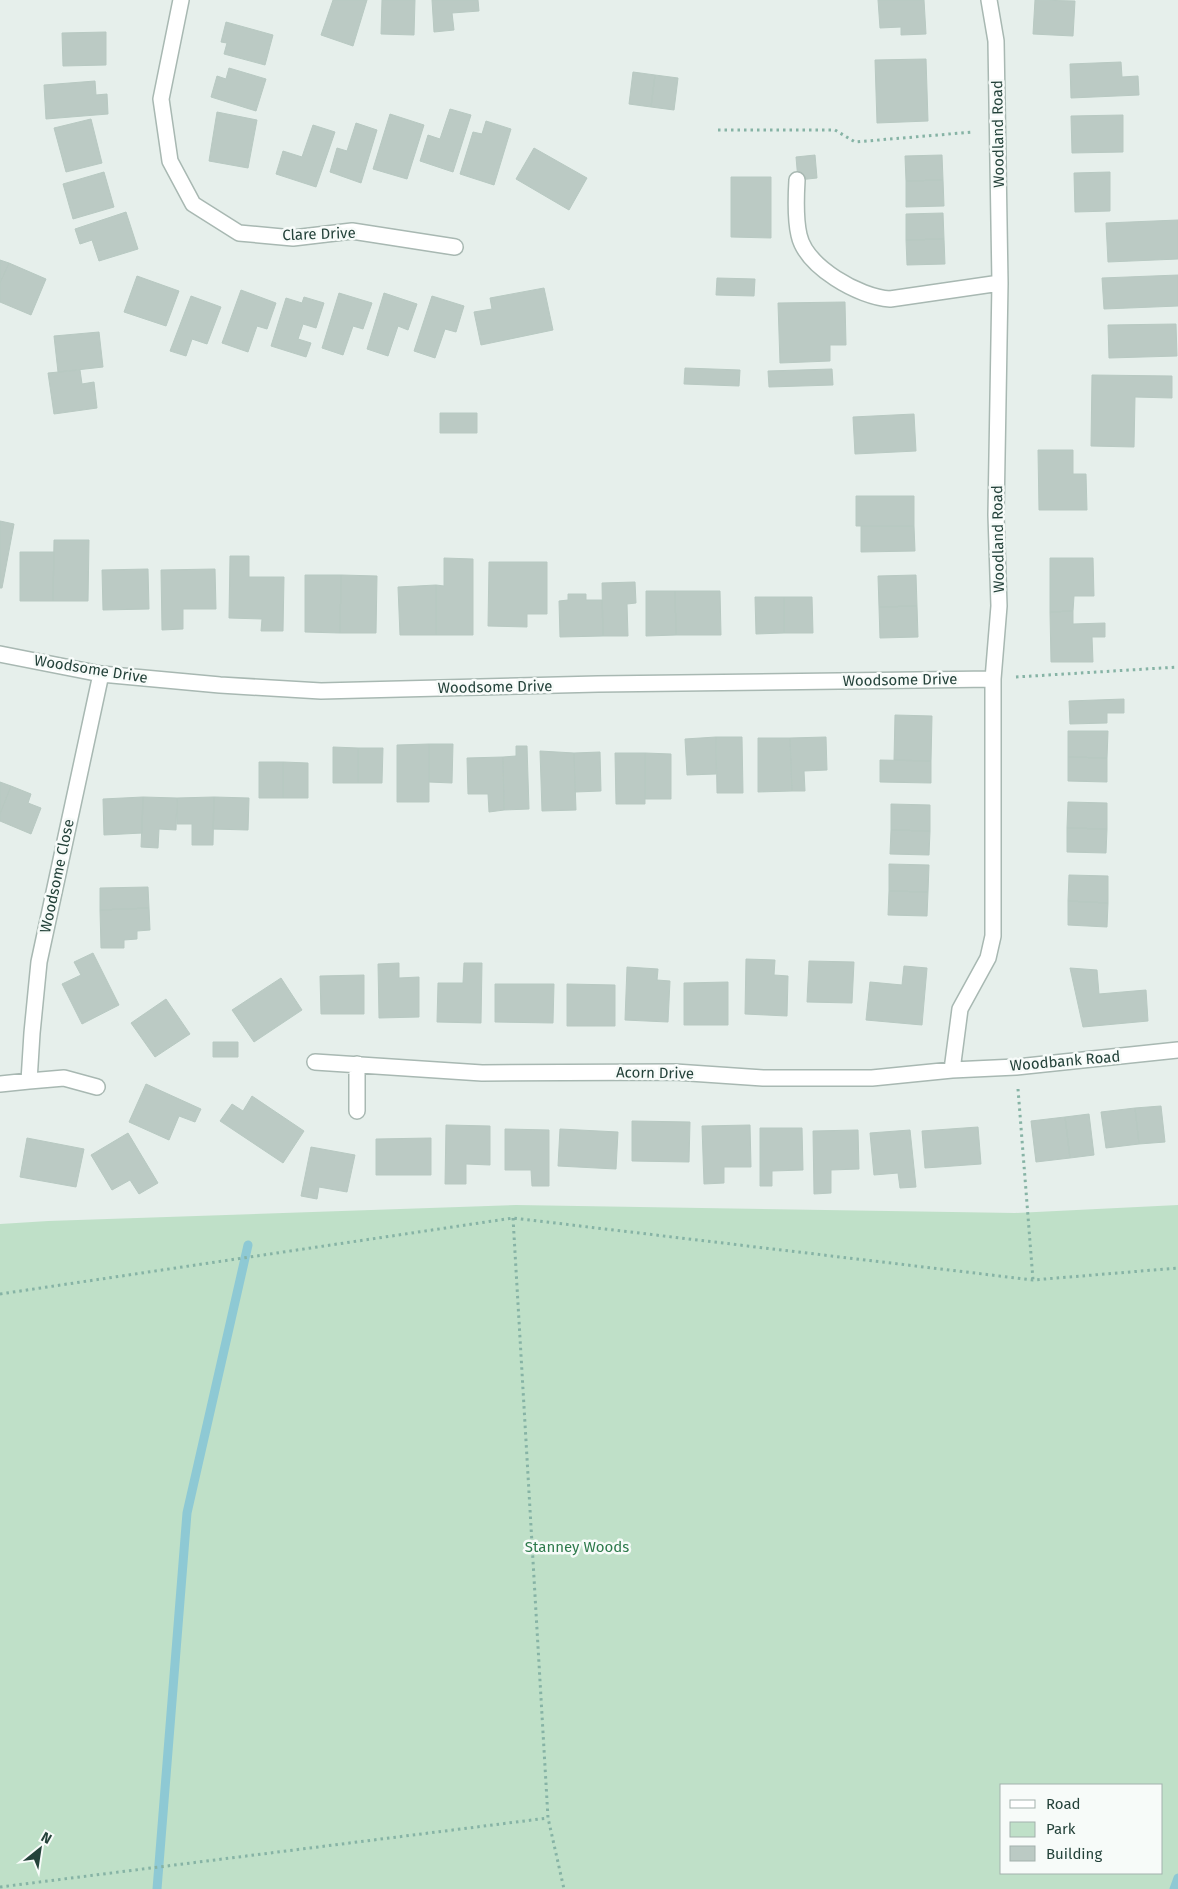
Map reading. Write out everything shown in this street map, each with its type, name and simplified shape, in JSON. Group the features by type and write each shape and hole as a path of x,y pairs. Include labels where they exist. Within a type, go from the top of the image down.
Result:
{"street":[{"name":"Clare Drive","path":"181,0 161,99 170,161 194,204 239,233 293,238 352,231 455,247"},
{"name":"Woodland Road","path":"952,1070 960,1009 988,958 993,936 993,679 999,606 996,515 1000,283 996,41 989,0"},
{"path":"797,180 799,236 805,249 826,273 857,290 880,299 890,299 1000,283"},
{"name":"Woodsome Drive","path":"0,654 101,674 220,685 321,691 598,684 993,679"},
{"name":"Woodsome Close","path":"29,1081 39,962 101,674"},
{"name":"Woodbank Road","path":"952,1070 1016,1067 1178,1050"},
{"name":"Acorn Drive","path":"316,1062 482,1074 675,1072 763,1078 872,1078 952,1070"},
{"path":"357,1064 357,1111"},
{"path":"0,1084 64,1078 97,1087"}],"path":[{"path":"718,130 836,130 855,142 998,130"},
{"path":"993,679 1178,667"},
{"path":"1016,1067 1033,1280"},
{"path":"513,1218 548,1818 564,1889"},
{"path":"0,1294 513,1218 1033,1280 1178,1268"},
{"path":"0,1888 548,1818"}],"green space":[{"name":"Stanney Woods","path":"516,1205 1015,1213 1178,1205 1178,1889 0,1889 0,1224"}],"building":[{"path":"333,0 367,0 353,46 321,35"},
{"path":"382,0 415,0 414,35 381,34"},
{"path":"432,0 478,0 479,11 452,13 454,30 434,32"},
{"path":"878,0 924,0 926,34 901,35 901,27 880,28"},
{"path":"1035,0 1075,1 1073,36 1033,34"},
{"path":"226,22 273,35 265,65 224,54 227,43 221,42"},
{"path":"106,32 106,65 63,66 62,33"},
{"path":"926,59 928,121 877,123 875,60"},
{"path":"1121,62 1122,77 1138,76 1139,95 1071,98 1070,64"},
{"path":"229,68 266,79 256,111 211,97 217,76 226,79"},
{"path":"633,72 655,75 651,107 629,104"},
{"path":"655,75 678,78 674,110 651,107"},
{"path":"95,81 96,95 107,94 108,114 46,119 44,85"},
{"path":"450,109 471,115 453,172 420,161 428,135 440,139"},
{"path":"217,112 257,120 248,168 209,161"},
{"path":"390,114 424,125 407,179 373,169"},
{"path":"1123,115 1123,152 1072,153 1071,116"},
{"path":"91,119 102,163 66,172 54,128"},
{"path":"486,121 511,129 494,185 460,174 473,132 482,134"},
{"path":"356,123 377,130 361,183 330,172 337,148 347,151"},
{"path":"313,125 335,132 316,187 276,174 283,151 302,157"},
{"path":"534,148 587,178 569,210 516,179"},
{"path":"815,155 817,178 798,180 796,157"},
{"path":"942,155 943,180 906,181 905,156"},
{"path":"104,172 114,207 73,219 63,184"},
{"path":"1110,172 1110,211 1075,212 1074,173"},
{"path":"731,177 771,177 771,238 731,237"},
{"path":"943,180 944,206 906,207 906,181"},
{"path":"126,212 138,249 99,261 92,240 80,244 75,229"},
{"path":"943,213 944,239 906,240 906,214"},
{"path":"1178,220 1178,259 1108,262 1106,223"},
{"path":"944,239 945,264 907,265 906,240"},
{"path":"0,260 9,263 0,283"},
{"path":"9,263 46,279 31,315 0,302 0,283"},
{"path":"1178,275 1178,306 1104,309 1102,278"},
{"path":"137,276 179,291 166,326 124,312"},
{"path":"717,278 755,279 754,296 716,295"},
{"path":"544,288 553,330 481,345 474,312 492,309 490,298"},
{"path":"241,290 276,303 267,329 257,326 248,352 222,343"},
{"path":"339,293 372,303 363,329 353,326 343,355 322,348"},
{"path":"384,293 417,304 408,330 398,326 388,356 367,349"},
{"path":"191,296 221,307 207,344 192,339 186,356 170,351"},
{"path":"432,296 464,306 456,332 445,329 435,358 414,351"},
{"path":"304,297 324,303 316,328 303,324 298,339 311,343 306,357 271,346 286,298 302,303"},
{"path":"845,302 846,345 830,345 830,361 780,363 778,303"},
{"path":"1176,324 1177,356 1109,358 1108,325"},
{"path":"99,332 103,367 58,372 54,336"},
{"path":"685,368 740,370 739,386 684,384"},
{"path":"832,369 833,385 769,387 768,371"},
{"path":"80,370 82,384 94,382 97,408 54,414 48,373"},
{"path":"1092,375 1172,376 1172,398 1135,397 1134,447 1091,446"},
{"path":"440,413 477,413 477,433 440,433"},
{"path":"914,414 916,451 855,454 853,417"},
{"path":"1038,450 1073,450 1073,474 1086,474 1087,510 1039,510"},
{"path":"856,496 914,496 914,526 856,526"},
{"path":"0,521 14,524 2,588 0,588"},
{"path":"861,526 914,526 915,551 861,552"},
{"path":"54,540 89,540 88,601 53,601"},
{"path":"20,552 54,552 53,601 20,601"},
{"path":"230,556 249,556 249,577 284,577 283,631 261,631 262,619 229,618"},
{"path":"444,558 473,559 473,635 436,635 436,585 444,586"},
{"path":"1050,558 1093,558 1094,596 1074,596 1073,611 1050,612"},
{"path":"489,562 547,562 547,614 527,614 527,627 488,626"},
{"path":"148,569 149,609 103,610 102,570"},
{"path":"215,569 216,609 183,609 183,629 162,630 161,570"},
{"path":"305,575 341,575 340,633 305,632"},
{"path":"341,575 377,576 376,633 340,633"},
{"path":"916,575 917,606 879,607 878,576"},
{"path":"635,582 636,603 627,604 628,636 603,636 602,583"},
{"path":"436,585 436,635 400,635 398,587"},
{"path":"646,591 675,591 676,635 646,636"},
{"path":"675,591 720,591 721,635 676,635"},
{"path":"568,594 586,594 586,600 602,600 603,636 560,637 559,601 568,600"},
{"path":"755,597 784,597 784,633 756,634"},
{"path":"784,597 812,597 813,633 784,633"},
{"path":"917,606 918,637 880,638 879,607"},
{"path":"1073,611 1073,624 1105,623 1105,637 1092,637 1093,662 1051,662 1050,612"},
{"path":"1124,699 1124,713 1107,713 1107,723 1070,724 1069,701"},
{"path":"895,715 932,716 931,761 894,760"},
{"path":"1068,731 1108,731 1107,758 1068,757"},
{"path":"716,737 742,737 743,793 717,793"},
{"path":"716,737 716,774 687,775 685,739"},
{"path":"826,737 827,770 804,771 805,791 792,791 790,738"},
{"path":"758,738 790,738 792,791 758,792"},
{"path":"429,744 453,744 452,783 429,782"},
{"path":"429,744 429,802 397,802 397,745"},
{"path":"516,746 527,746 529,809 504,810 503,757 516,756"},
{"path":"333,747 358,748 358,783 333,783"},
{"path":"358,748 383,748 382,783 358,783"},
{"path":"540,751 574,753 576,810 542,811"},
{"path":"600,752 601,791 575,792 574,753"},
{"path":"615,753 645,753 645,804 616,804"},
{"path":"645,753 671,754 671,799 645,799"},
{"path":"503,757 504,810 489,812 488,794 468,794 467,758"},
{"path":"1068,757 1107,758 1107,782 1068,781"},
{"path":"880,760 931,761 931,783 880,782"},
{"path":"259,762 283,762 283,798 259,798"},
{"path":"283,762 308,763 308,798 283,798"},
{"path":"0,782 11,786 0,814"},
{"path":"11,786 31,794 28,803 41,808 31,834 0,821 0,814"},
{"path":"143,797 177,798 176,830 159,829 158,848 141,847"},
{"path":"143,797 142,833 104,835 103,799"},
{"path":"214,797 249,798 248,830 213,829"},
{"path":"214,797 213,845 192,845 192,824 177,824 177,798"},
{"path":"1068,802 1107,803 1107,829 1067,828"},
{"path":"891,804 930,805 930,831 891,830"},
{"path":"1067,828 1107,829 1106,853 1067,852"},
{"path":"891,830 930,831 929,855 890,854"},
{"path":"889,864 929,865 928,892 889,891"},
{"path":"1069,875 1108,876 1108,903 1068,901"},
{"path":"148,887 149,908 100,910 100,888"},
{"path":"889,891 928,892 927,916 888,915"},
{"path":"1068,901 1108,903 1107,927 1068,925"},
{"path":"149,908 150,930 137,931 137,939 124,940 124,948 101,948 100,910"},
{"path":"93,953 119,1005 82,1024 62,984 81,975 74,962"},
{"path":"746,959 775,960 774,975 788,976 787,1016 745,1014"},
{"path":"809,961 854,962 852,1003 807,1002"},
{"path":"399,963 399,978 419,977 419,1017 379,1018 378,964"},
{"path":"464,963 482,963 481,1023 437,1022 438,983 463,983"},
{"path":"904,966 927,968 922,1025 866,1020 870,982 902,985"},
{"path":"627,967 658,969 657,980 670,981 668,1022 625,1020"},
{"path":"1070,968 1097,970 1099,994 1146,990 1148,1021 1083,1027"},
{"path":"364,975 364,1014 321,1014 320,976"},
{"path":"281,978 302,1010 254,1042 232,1010"},
{"path":"728,982 728,1025 684,1025 684,983"},
{"path":"495,984 554,984 553,1023 495,1022"},
{"path":"567,984 615,985 615,1026 567,1026"},
{"path":"166,999 190,1034 155,1057 131,1023"},
{"path":"213,1042 238,1042 238,1057 213,1057"},
{"path":"146,1084 201,1109 195,1122 179,1116 169,1140 129,1122"},
{"path":"252,1096 304,1131 283,1163 220,1121 232,1104 243,1111"},
{"path":"1161,1106 1165,1142 1139,1144 1135,1108"},
{"path":"1135,1108 1139,1144 1106,1148 1101,1112"},
{"path":"1089,1114 1094,1155 1070,1158 1065,1117"},
{"path":"1065,1117 1070,1158 1036,1162 1031,1121"},
{"path":"632,1121 690,1122 689,1162 632,1161"},
{"path":"446,1125 490,1126 490,1165 466,1164 466,1184 445,1184"},
{"path":"750,1125 751,1167 724,1167 724,1183 704,1184 702,1126"},
{"path":"978,1127 981,1164 925,1168 922,1131"},
{"path":"760,1128 802,1128 803,1170 772,1171 772,1186 760,1186"},
{"path":"505,1129 549,1130 549,1186 532,1186 531,1170 505,1170"},
{"path":"560,1129 618,1132 616,1169 558,1166"},
{"path":"858,1130 859,1169 831,1170 831,1193 814,1194 813,1131"},
{"path":"910,1130 916,1187 900,1188 898,1173 874,1175 870,1133"},
{"path":"128,1133 158,1183 139,1194 130,1180 112,1190 91,1155"},
{"path":"27,1138 84,1149 76,1187 20,1177"},
{"path":"431,1138 431,1175 376,1175 376,1139"},
{"path":"311,1147 355,1155 347,1192 319,1187 317,1199 301,1196"}],"waterway":[{"path":"157,1889 187,1513 248,1245"},
{"path":"1174,1889 1178,1878"}]}
